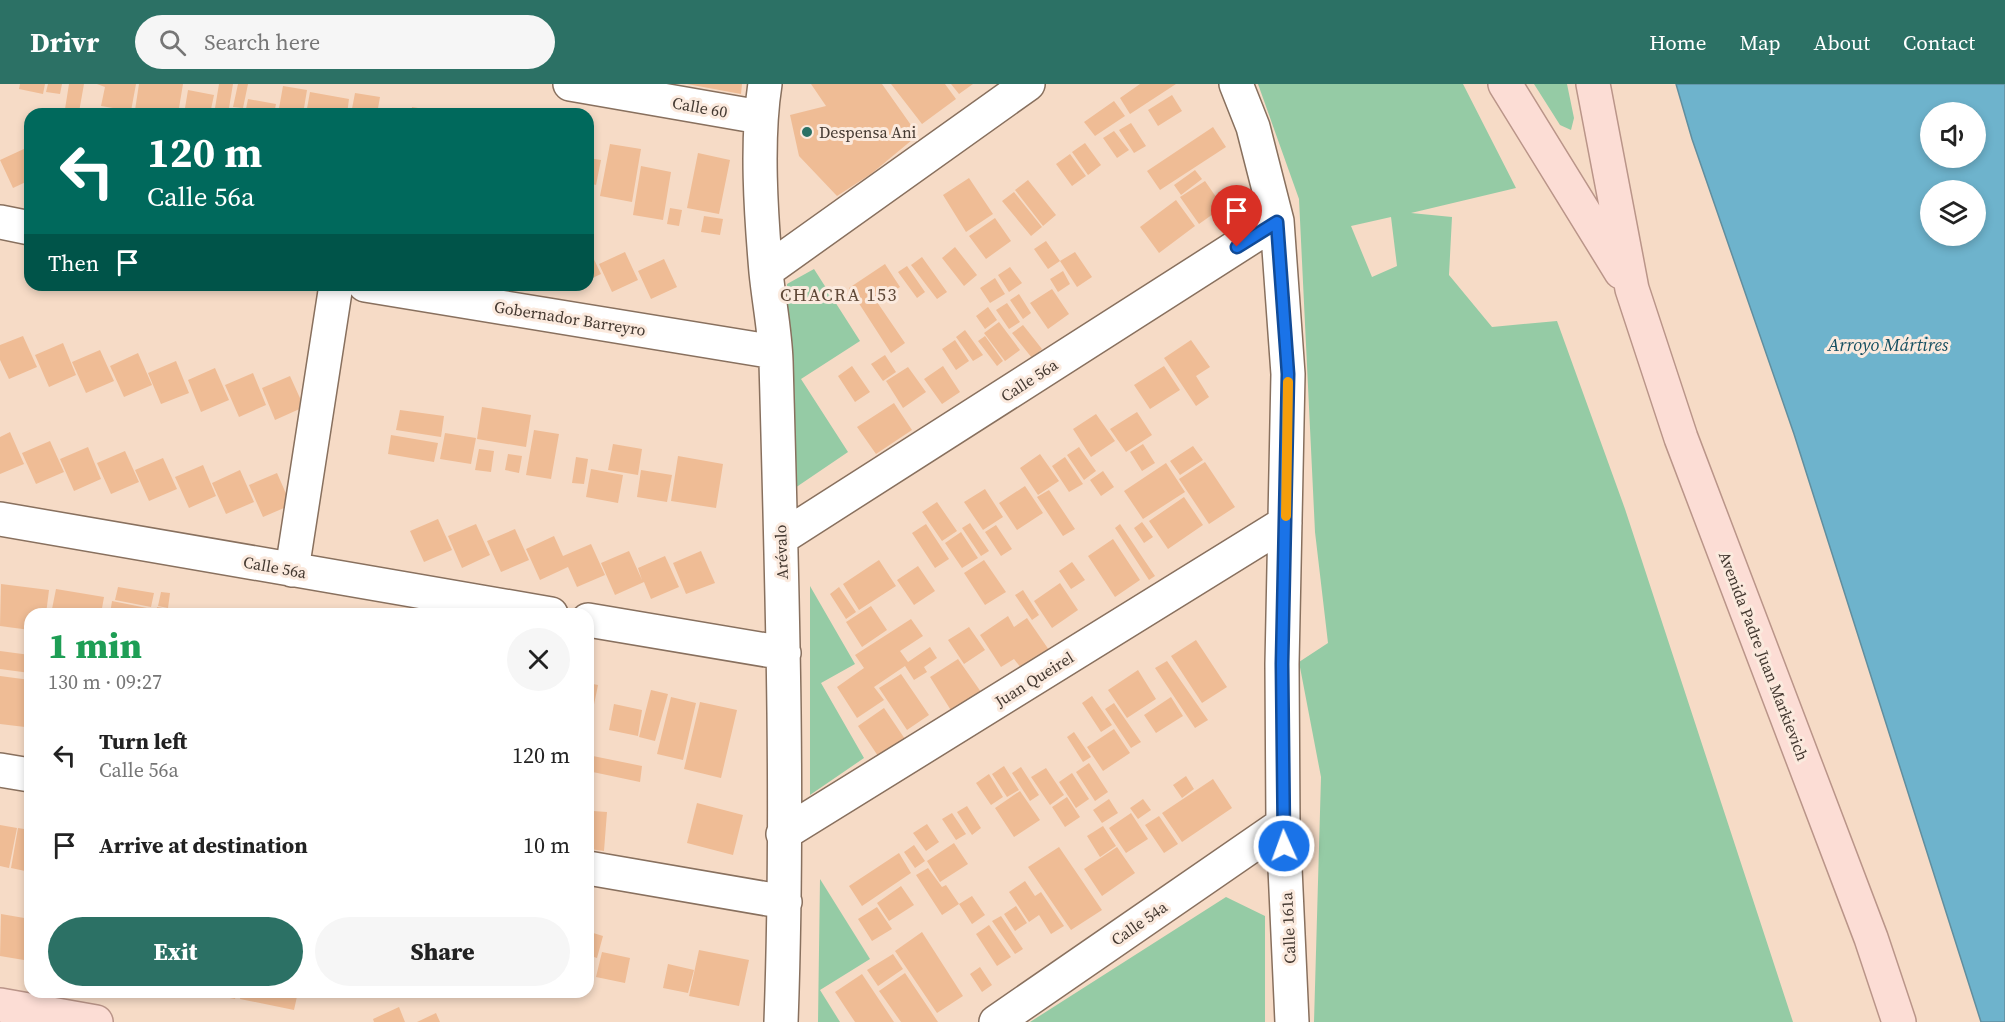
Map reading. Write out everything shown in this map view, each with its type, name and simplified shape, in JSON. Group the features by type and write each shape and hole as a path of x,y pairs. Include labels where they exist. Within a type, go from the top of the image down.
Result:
{"main road":[{"name":"Avenida Padre Juan Markievich","path":"1505,84 1632,289"},
{"name":"Avenida Padre Juan Markievich","path":"1593,84 1632,289 1681,438 1871,938 1899,1022"},
{"path":"0,1005 96,1022"}],"street":[{"name":"Calle 60","path":"570,84 759,117"},
{"name":"Arévalo","path":"765,84 759,117 766,272 775,351 784,653 785,902 781,1022"},
{"path":"766,272 1028,84"},
{"name":"Calle 161a","path":"1236,84 1253,127 1277,222 1288,374 1282,664 1283,824 1292,1022"},
{"path":"0,222 24,227"},
{"name":"Calle 56a","path":"781,538 1277,222"},
{"path":"292,570 335,291"},
{"name":"Gobernador Barreyro","path":"402,291 775,351"},
{"name":"Calle 56a","path":"0,519 516,608"},
{"name":"Juan Queirel","path":"783,834 1286,523"},
{"path":"594,621 784,653"},
{"path":"0,770 24,774"},
{"name":"Calle 54a","path":"996,1022 1283,824"},
{"path":"594,869 785,902"}],"green space":[{"path":"1258,84 1463,84 1516,188 1411,213 1452,217 1449,275 1492,327 1557,321 1625,509 1793,1022 1314,1022 1321,777 1299,662 1328,643 1315,532 1299,199","holes":["1391,217 1397,266 1372,277 1351,226"]},
{"path":"1534,84 1567,84 1574,118 1571,130 1560,125"},
{"path":"814,269 860,341 801,379 848,452 792,490 787,284"},
{"path":"810,586 855,664 821,683 864,758 810,795"},
{"path":"820,879 870,959 820,990 840,1022 818,1022"},
{"path":"1226,897 1265,916 1265,1022 1030,1022"}],"water":[{"name":"Arroyo Mártires","path":"1676,84 2005,84 2005,1022 1981,1022 1794,434 1692,139"}],"building":[{"path":"20,84 45,84 43,94 19,89"},
{"path":"48,84 62,84 60,94 46,92"},
{"path":"69,84 84,84 80,108 65,108"},
{"path":"97,84 136,84 132,108 101,106 105,87"},
{"path":"139,84 183,84 179,108 135,108"},
{"path":"219,84 233,84 229,108 215,108"},
{"path":"238,84 248,84 243,108 233,107"},
{"path":"687,84 742,84 741,94"},
{"path":"811,84 882,84 918,135 871,174 837,196 799,156 790,115 826,106"},
{"path":"891,84 945,84 956,99 922,124"},
{"path":"951,84 973,84 959,94"},
{"path":"1140,84 1176,84 1130,114 1120,98"},
{"path":"283,86 307,90 304,108 279,108"},
{"path":"188,90 214,95 211,108 185,108"},
{"path":"310,92 349,99 348,108 307,108"},
{"path":"355,93 380,97 378,108 352,108"},
{"path":"1172,95 1182,111 1158,126 1148,110"},
{"path":"248,99 276,104 275,108 246,108"},
{"path":"1114,101 1125,116 1095,136 1084,122"},
{"path":"1131,123 1146,146 1134,153 1119,130"},
{"path":"1213,127 1226,147 1160,190 1147,171"},
{"path":"1114,131 1129,150 1117,158 1103,138"},
{"path":"1085,143 1101,165 1088,175 1072,152"},
{"path":"610,144 641,149 632,202 600,196"},
{"path":"24,149 24,183 13,188 0,160"},
{"path":"698,153 730,160 719,214 687,208"},
{"path":"1070,154 1086,176 1072,186 1056,164"},
{"path":"594,159 601,160 596,185 594,184"},
{"path":"641,166 671,172 663,220 633,215"},
{"path":"1195,170 1202,179 1181,195 1174,185"},
{"path":"969,178 993,214 966,232 943,195"},
{"path":"1028,180 1056,215 1043,226 1015,190"},
{"path":"1205,181 1223,207 1199,224 1180,197"},
{"path":"1014,192 1042,227 1031,236 1002,201"},
{"path":"1176,200 1195,226 1159,253 1140,227"},
{"path":"670,208 682,210 679,226 667,224"},
{"path":"704,216 723,219 720,235 701,232"},
{"path":"995,218 1011,241 986,259 969,236"},
{"path":"1046,241 1060,261 1048,269 1034,249"},
{"path":"955,247 977,275 964,286 942,258"},
{"path":"625,252 638,280 612,292 599,264"},
{"path":"1075,252 1092,277 1077,287 1060,261"},
{"path":"922,257 947,292 937,299 911,265"},
{"path":"594,259 601,274 594,277"},
{"path":"664,259 677,287 651,299 638,271"},
{"path":"885,264 900,287 877,302 905,343 891,353 849,288"},
{"path":"907,266 925,292 917,298 898,272"},
{"path":"1010,267 1022,283 1009,292 998,275"},
{"path":"1063,271 1070,284 1058,292 1050,279"},
{"path":"995,278 1005,294 990,303 980,288"},
{"path":"1052,289 1069,314 1048,329 1030,303"},
{"path":"1019,294 1031,313 1023,319 1010,300"},
{"path":"1007,303 1020,322 1009,329 996,310"},
{"path":"988,307 997,320 985,329 976,316"},
{"path":"999,322 1020,350 1005,361 984,333"},
{"path":"1023,325 1042,349 1032,358 1012,333"},
{"path":"965,330 983,355 973,361 956,337"},
{"path":"23,336 37,367 9,379 0,360 0,345"},
{"path":"985,336 1003,361 997,366 978,341"},
{"path":"955,340 969,361 956,370 942,349"},
{"path":"1191,340 1210,367 1196,376 1209,397 1196,406 1164,358"},
{"path":"63,343 76,375 49,387 35,355"},
{"path":"100,350 114,381 86,393 72,362"},
{"path":"138,353 152,385 124,397 110,366"},
{"path":"885,355 896,372 883,381 871,364"},
{"path":"176,361 189,393 161,404 148,373"},
{"path":"852,366 870,392 855,402 838,376"},
{"path":"943,366 960,392 942,404 924,379"},
{"path":"1164,366 1180,390 1150,409 1134,385"},
{"path":"908,367 926,392 903,408 886,381"},
{"path":"215,368 229,400 201,412 188,380"},
{"path":"253,373 266,405 239,417 225,385"},
{"path":"290,376 304,407 275,420 262,388"},
{"path":"894,403 912,430 876,454 857,427"},
{"path":"482,407 531,415 526,447 477,439"},
{"path":"400,410 444,416 441,437 396,430"},
{"path":"1137,412 1152,435 1126,452 1110,429"},
{"path":"1096,414 1115,441 1091,457 1073,429"},
{"path":"534,430 559,434 551,479 526,475"},
{"path":"10,432 24,464 0,474 0,437"},
{"path":"445,433 476,438 471,464 440,459"},
{"path":"391,435 438,443 434,462 388,454"},
{"path":"50,441 64,472 36,484 22,453"},
{"path":"613,444 642,449 638,475 608,470"},
{"path":"1143,444 1155,463 1142,471 1130,452"},
{"path":"1193,446 1203,460 1180,475 1170,461"},
{"path":"88,447 101,479 74,491 60,459"},
{"path":"1079,447 1096,471 1084,480 1067,455"},
{"path":"479,449 494,451 491,472 475,470"},
{"path":"125,451 139,482 111,494 97,463"},
{"path":"508,454 522,456 519,473 505,470"},
{"path":"1040,454 1059,481 1038,495 1020,468"},
{"path":"678,456 723,464 716,508 671,501"},
{"path":"576,457 588,459 584,484 572,483"},
{"path":"1065,457 1083,484 1069,492 1052,466"},
{"path":"163,458 177,489 149,501 135,470"},
{"path":"1205,462 1235,507 1209,524 1179,479"},
{"path":"1166,463 1185,492 1143,519 1124,491"},
{"path":"203,465 216,496 189,508 175,477"},
{"path":"591,469 623,475 618,503 586,497"},
{"path":"240,470 254,502 226,514 212,483"},
{"path":"641,470 672,475 667,502 637,497"},
{"path":"1103,471 1114,487 1101,496 1090,480"},
{"path":"277,473 291,505 263,517 249,485"},
{"path":"1025,486 1043,513 1017,530 999,503"},
{"path":"985,489 1003,517 983,530 964,502"},
{"path":"1049,490 1075,529 1063,536 1037,497"},
{"path":"1184,497 1203,525 1168,549 1149,521"},
{"path":"937,502 957,531 942,541 922,512"},
{"path":"438,519 452,550 424,562 410,531"},
{"path":"1142,522 1153,537 1144,543 1134,528"},
{"path":"970,523 989,551 981,556 962,528"},
{"path":"476,524 490,555 462,568 448,536"},
{"path":"926,524 949,559 935,568 912,533"},
{"path":"1120,524 1155,576 1149,580 1115,528"},
{"path":"996,525 1012,549 1001,556 985,532"},
{"path":"515,529 529,560 501,572 487,541"},
{"path":"961,532 978,558 962,568 945,543"},
{"path":"554,536 563,556 591,544 605,575 577,587 568,567 540,580 526,549"},
{"path":"1113,539 1140,580 1115,597 1088,556"},
{"path":"629,551 642,580 638,568 665,556 679,587 651,599 644,582 615,595 601,563"},
{"path":"701,551 715,583 686,594 673,563"},
{"path":"879,560 896,586 859,610 843,584"},
{"path":"984,560 1006,592 985,605 964,573"},
{"path":"1072,562 1085,580 1071,589 1059,571"},
{"path":"918,566 935,591 914,605 897,580"},
{"path":"1060,583 1078,610 1052,628 1034,601"},
{"path":"1,584 49,590 47,608 24,608 24,629 0,626"},
{"path":"118,587 154,593 151,607 115,600"},
{"path":"839,587 856,612 846,619 830,594"},
{"path":"56,589 104,597 102,608 52,608"},
{"path":"1023,590 1039,615 1032,620 1015,595"},
{"path":"161,592 170,593 168,608 158,606"},
{"path":"112,601 147,608 111,608"},
{"path":"871,606 887,630 862,647 846,622"},
{"path":"1008,616 1014,627 1027,618 1049,650 1021,668 1014,659 1001,667 980,635"},
{"path":"911,619 923,636 900,651 908,662 930,647 937,658 924,667 927,672 914,680 905,666 874,687 884,700 857,718 837,687 864,668 855,655"},
{"path":"969,627 985,650 964,664 948,640"},
{"path":"1196,640 1227,687 1202,703 1171,656"},
{"path":"0,651 24,654 24,672 0,669"},
{"path":"958,659 981,692 952,712 930,677"},
{"path":"1167,661 1208,720 1195,728 1155,668"},
{"path":"1138,670 1156,699 1127,718 1108,690"},
{"path":"901,674 929,715 907,730 879,688"},
{"path":"0,676 24,679 24,727 0,724"},
{"path":"594,684 598,685 594,705"},
{"path":"651,690 668,694 655,741 639,737"},
{"path":"1092,696 1112,725 1101,732 1082,703"},
{"path":"671,697 696,703 683,760 657,754"},
{"path":"1171,697 1183,716 1156,733 1144,715"},
{"path":"700,702 737,710 721,778 684,769"},
{"path":"1114,703 1141,742 1131,748 1105,709"},
{"path":"614,704 642,710 638,736 609,730"},
{"path":"884,708 905,739 878,756 858,726"},
{"path":"1114,729 1130,753 1103,771 1087,747"},
{"path":"1074,732 1091,757 1083,762 1067,737"},
{"path":"594,756 642,766 640,782 594,772"},
{"path":"1089,763 1108,792 1095,801 1076,772"},
{"path":"1004,766 1019,790 1007,797 992,774"},
{"path":"1021,767 1039,795 1030,801 1012,773"},
{"path":"1046,768 1064,795 1050,805 1031,777"},
{"path":"1072,773 1089,799 1076,808 1059,782"},
{"path":"989,774 1003,797 991,805 976,783"},
{"path":"1186,776 1194,789 1182,798 1173,785"},
{"path":"1213,779 1232,808 1182,842 1162,813"},
{"path":"1020,791 1040,820 1014,837 995,808"},
{"path":"1067,797 1080,817 1065,827 1052,807"},
{"path":"1109,799 1118,813 1102,823 1093,810"},
{"path":"1143,799 1151,810 1138,819 1130,808"},
{"path":"697,803 743,815 733,855 687,843"},
{"path":"967,806 981,828 972,835 957,812"},
{"path":"594,811 607,812 604,851 594,850"},
{"path":"952,813 966,834 956,840 942,819"},
{"path":"1131,813 1148,839 1126,853 1109,828"},
{"path":"1159,816 1178,844 1164,853 1145,825"},
{"path":"927,824 939,842 926,851 913,833"},
{"path":"0,825 17,828 9,868 0,866"},
{"path":"1103,826 1116,846 1100,857 1087,836"},
{"path":"18,828 24,829 24,871 11,868"},
{"path":"954,843 968,864 940,882 927,861"},
{"path":"914,845 925,861 915,868 904,852"},
{"path":"1059,847 1102,910 1071,930 1028,867"},
{"path":"1117,847 1135,873 1102,896 1084,869"},
{"path":"899,853 911,873 862,906 849,886"},
{"path":"928,868 942,887 946,885 959,904 942,915 916,875"},
{"path":"1025,881 1035,896 1041,892 1064,926 1051,934 1039,915 1029,922 1009,892"},
{"path":"901,886 914,905 889,921 877,903"},
{"path":"972,896 985,915 972,924 959,904"},
{"path":"1016,906 1027,923 1015,931 1004,914"},
{"path":"877,907 892,929 872,941 858,919"},
{"path":"1,914 24,918 24,960 0,956"},
{"path":"1001,916 1023,949 1015,954 992,921"},
{"path":"989,925 1011,957 997,966 976,934"},
{"path":"922,932 963,996 937,1013 895,951"},
{"path":"594,933 603,936 597,958 594,957"},
{"path":"699,950 749,960 739,1006 689,996"},
{"path":"602,952 630,958 625,983 596,977"},
{"path":"893,954 903,969 878,986 867,970"},
{"path":"668,964 694,970 688,993 663,988"},
{"path":"980,967 992,985 982,992 970,974"},
{"path":"905,973 938,1022 901,1022 879,991"},
{"path":"862,974 894,1022 855,1022 835,992"},
{"path":"240,998 297,998 294,1010"},
{"path":"399,1007 405,1022 374,1022 373,1019"},
{"path":"436,1013 440,1022 417,1022"}],"slow traffic":[{"path":"1286,516 1288,382"}],"place":[{"name":"Despensa Ani","path":"807,132"}],"district":[{"name":"CHACRA 153","path":"839,294"}],"route":[{"path":"1237,247 1277,222 1288,374 1282,664 1284,846"}]}
